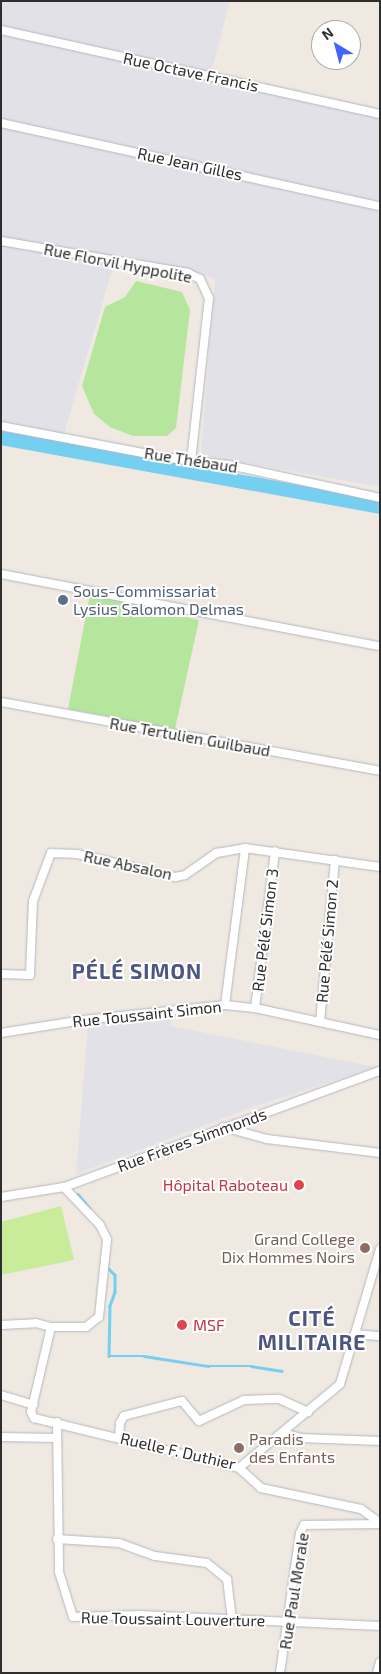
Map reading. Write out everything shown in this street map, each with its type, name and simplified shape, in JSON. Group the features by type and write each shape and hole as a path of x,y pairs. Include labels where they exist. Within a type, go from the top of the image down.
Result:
{"street":[{"name":"Rue Octave Francis","path":"1,30 380,114"},
{"name":"Rue Jean Gilles","path":"1,122 380,206"},
{"name":"Rue Florvil Hyppolite","path":"1,241 188,274 200,279 209,298 191,461"},
{"name":"Rue Thébaud","path":"1,426 191,461 230,465 380,498"},
{"path":"1,574 380,646"},
{"name":"Rue Tertulien Guilbaud","path":"1,702 380,771"},
{"path":"225,1005 244,848"},
{"name":"Rue Absalon","path":"1,974 30,976 33,901 51,853 76,854 175,877 185,875 217,853 244,848 380,867"},
{"name":"Rue Pélé Simon 3","path":"255,1008 276,851"},
{"name":"Rue Pélé Simon 2","path":"320,1022 335,860"},
{"name":"Rue Toussaint Simon","path":"1,1033 83,1020 225,1005 255,1008 380,1034"},
{"name":"Rue Frères Simmonds","path":"1,1198 64,1187 380,1071"},
{"path":"224,1127 266,1139 380,1152"},
{"path":"1,1325 36,1323 51,1327 86,1327 99,1317 107,1240 100,1225 64,1187"},
{"name":"Ruelle F. Duthier","path":"33,1405 31,1412 34,1418 57,1422 240,1468 283,1434 340,1384 380,1249"},
{"path":"1,1394 33,1405 51,1327"},
{"path":"354,1334 380,1336"},
{"path":"119,1438 120,1423 124,1416 182,1401 199,1420 244,1400 279,1399 308,1412"},
{"name":"Rue Toussaint Louverture","path":"57,1422 56,1438 60,1469 57,1539 59,1572 73,1617 232,1618 290,1623 380,1626"},
{"path":"283,1434 300,1438 380,1441"},
{"path":"1,1437 56,1438"},
{"path":"240,1468 261,1488 361,1509 380,1524"},
{"name":"Rue Paul Morale","path":"280,1673 290,1623 300,1533 304,1525 380,1524"},
{"path":"57,1539 119,1543 155,1556 207,1563 227,1579 232,1618"},
{"path":"377,1673 380,1662"}],"shaded area":[{"path":"1,1 230,1 209,80 380,117 380,487 201,455 215,279 117,253 64,434 1,421"},
{"path":"171,1018 171,1026 375,1067 253,1107 76,1174 88,1026"}],"green space":[{"path":"136,281 182,292 190,310 176,428 167,436 133,436 110,427 94,414 82,386 105,307 125,297"},
{"path":"90,594 199,620 175,729 68,709"},
{"path":"61,1206 74,1260 1,1275 1,1222"}],"waterway":[{"path":"1,438 380,507"},
{"path":"78,1194 90,1209"},
{"path":"107,1267 115,1275 115,1292 110,1306 109,1356 144,1356 208,1366 251,1366 282,1371"}],"place":[{"name":"Sous-Commissariat Lysius Salomon Delmas","path":"63,600"},
{"name":"Hôpital Raboteau","path":"299,1185"},
{"name":"Grand College Dix Hommes Noirs","path":"365,1248"},
{"name":"MSF","path":"182,1325"},
{"name":"Paradis des Enfants","path":"239,1448"}],"district":[{"name":"PÉLÉ SIMON","path":"137,971"},
{"name":"CITÉ MILITAIRE","path":"312,1330"}]}
